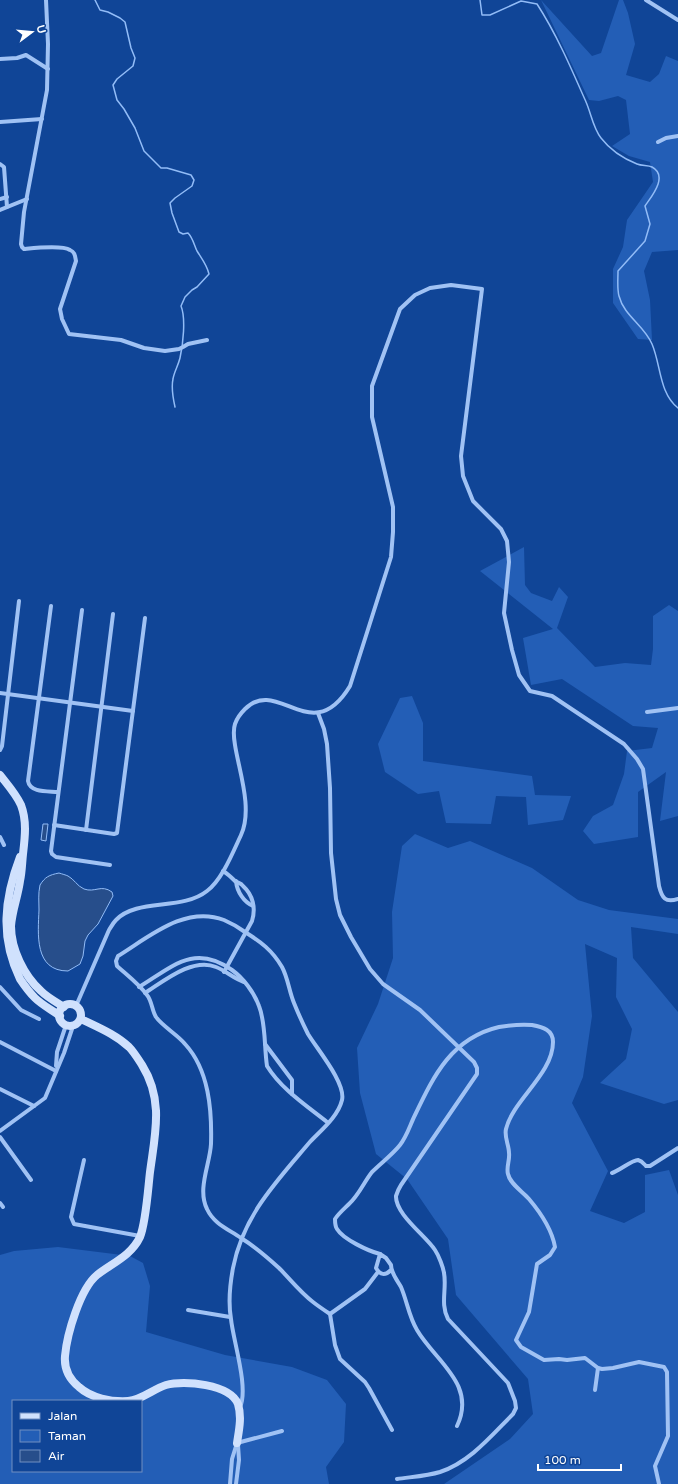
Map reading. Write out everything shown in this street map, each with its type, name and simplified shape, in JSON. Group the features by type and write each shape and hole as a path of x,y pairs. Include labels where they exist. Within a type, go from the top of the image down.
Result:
{"street":[{"path":"46,0 48,69 47,90 24,212 22,247 24,249 65,248 72,250 75,255 76,261 60,309 62,320 69,334 121,340 144,348 164,351 181,348 188,344 207,340"},
{"path":"646,0 678,20"},
{"path":"0,59 17,58 26,55 48,69"},
{"path":"0,122 42,119"},
{"path":"658,142 666,138 678,136"},
{"path":"0,164 4,167 8,207"},
{"path":"0,199 6,197"},
{"path":"0,210 27,199"},
{"path":"76,1006 109,930 116,919 127,912 139,908 185,902 207,892 217,882 242,832 246,816 244,789 234,739 234,725 239,715 253,702 262,699 272,700 302,711 318,713 333,707 342,698 350,686 391,557 393,532 393,507 372,417 372,386 400,309 415,294 430,288 451,285 482,289 461,456 463,476 474,502 501,529 507,540 508,562 504,613 519,675 530,691 552,696 624,744 637,759 643,769 661,895 666,900 671,901 678,899"},
{"path":"0,750 2,746 19,601"},
{"path":"51,606 28,781 32,788 58,792"},
{"path":"82,610 51,851 52,854 56,856 110,865"},
{"path":"86,830 113,614"},
{"path":"54,825 114,834 117,833 145,618"},
{"path":"0,693 133,711"},
{"path":"647,712 678,708"},
{"path":"318,713 324,729 327,744 330,788 331,854 336,900 340,915 370,969 383,984 420,1010 474,1062 477,1068 477,1074 401,1185 396,1196 398,1204 405,1216 435,1251 444,1273 445,1314 508,1383 513,1393 516,1408 513,1414 470,1456 456,1465 439,1472 397,1479"},
{"path":"0,775 20,804 24,817 25,830 20,881 11,926 12,940 17,956 31,980 41,992 64,1007"},
{"path":"0,837 4,845"},
{"path":"24,845 11,879 4,911 2,926 4,941 8,959 24,986 35,998 60,1016 61,1021 69,1026 76,1025 81,1019 81,1012 76,1006 69,1004 64,1007 60,1016"},
{"path":"223,871 243,885 253,900 254,914 252,921 224,972"},
{"path":"236,881 237,888 246,903 253,906"},
{"path":"238,1408 242,1403 243,1386 230,1317 230,1291 233,1268 241,1238 251,1219 270,1190 327,1122 334,1116 342,1100 342,1092 340,1083 300,1020 282,968 275,956 265,945 223,919 210,916 196,916 171,924 118,956 116,961 117,966 148,996 157,1019 180,1037 190,1049 198,1062 205,1081 211,1124 210,1160 204,1187 204,1200 207,1209 213,1219 241,1238 278,1267 312,1302 330,1314 335,1345 340,1359 365,1382 392,1430"},
{"path":"139,987 182,961 192,958 203,957 221,962 240,975 253,993 259,1005 262,1017 267,1066 292,1094 327,1122"},
{"path":"145,993 186,968 196,965 206,964 216,967 244,982"},
{"path":"0,987 21,1010 39,1019"},
{"path":"81,1019 107,1032 129,1047 147,1073 157,1108 156,1127 140,1236 127,1254 97,1275 89,1283 82,1294 69,1336 65,1356 65,1365 68,1375 75,1384 84,1392 96,1397 112,1400"},
{"path":"458,1426 463,1412 463,1400 460,1388 416,1329 401,1287 391,1270 389,1261 380,1254 341,1234 335,1225 335,1219 350,1204 373,1171 401,1144 433,1079 458,1047 478,1034 510,1025 518,1024 535,1026 548,1030 552,1035 553,1048 544,1070 522,1099 506,1130 509,1155 508,1176 529,1199 542,1218 552,1235 555,1247 550,1255 537,1264 529,1312 516,1340 522,1347 542,1359 567,1360 585,1358 598,1368 613,1368 639,1362 664,1367 666,1369 668,1388 668,1436 655,1466 659,1484"},
{"path":"0,1131 44,1098 64,1053 69,1026"},
{"path":"0,1042 56,1071"},
{"path":"264,1043 292,1080 292,1094"},
{"path":"0,1089 34,1106"},
{"path":"0,1137 31,1180"},
{"path":"612,1173 636,1161 641,1161 646,1166 650,1166 678,1148"},
{"path":"84,1160 71,1217 74,1224 140,1236"},
{"path":"378,1272 376,1268 380,1254"},
{"path":"378,1272 383,1274 388,1273 391,1270"},
{"path":"330,1314 365,1289 378,1272"},
{"path":"188,1310 230,1317"},
{"path":"595,1390 598,1368"},
{"path":"133,1400 140,1398 157,1388 169,1385 190,1384 217,1388 230,1394 237,1403 241,1417 238,1443 239,1460 236,1484"},
{"path":"238,1443 282,1431"},
{"path":"230,1484 232,1460 238,1443"}],"green space":[{"path":"541,0 592,56 601,53 619,0 623,0 628,13 635,44 626,75 650,82 659,74 666,56 678,61 678,250 652,252 644,271 650,300 652,340 638,339 613,303 613,269 623,247 627,220 653,182 650,162 629,156 612,146 630,134 626,100 618,96 599,101 589,100"},
{"path":"524,547 525,585 531,593 552,601 559,587 568,597 557,628 595,667 625,663 651,665 653,649 653,616 669,605 678,611 678,816 660,821 666,772 638,792 638,837 594,844 583,831 593,816 613,805 624,774 627,751 652,748 658,728 633,726 562,679 531,685 523,638 553,629 480,571"},
{"path":"412,696 423,723 423,761 532,776 535,795 571,796 563,820 528,825 526,797 496,796 491,824 446,823 439,791 418,794 385,772 378,744 400,698"},
{"path":"415,834 448,848 470,841 532,868 578,900 609,910 678,919 678,934 631,927 633,958 678,1012 678,1100 664,1104 600,1083 626,1059 632,1029 616,997 617,958 585,944 592,1016 583,1077 572,1103 608,1171 590,1211 624,1223 645,1212 645,1175 669,1170 678,1195 678,1484 444,1484 510,1439 533,1414 528,1379 456,1295 448,1239 407,1179 376,1154 360,1093 357,1048 378,1004 393,958 392,912 402,846"},
{"path":"58,1247 130,1256 143,1263 150,1286 146,1332 225,1355 292,1367 327,1380 346,1404 344,1442 326,1467 329,1484 0,1484 0,1255 14,1251"}],"water":[{"path":"43,824 48,824 46,841 41,840"},
{"path":"59,873 70,877 84,889 105,889 112,892 113,896 98,924 88,935 85,941 83,956 80,964 68,971 57,969 49,965 40,950 38,930 40,885 48,877"}],"waterway":[{"path":"95,0 100,10 108,12 125,22 135,58 133,66 117,79 113,85 117,100 135,128 144,151 161,168 167,168 191,175 194,180 192,186 170,203 179,232 183,234 188,233 190,235 197,251 206,265 209,274 185,297 181,306 184,324 183,339 180,358 172,386 175,407"},
{"path":"480,0 482,15 490,15 521,1 537,4 551,27 563,52 586,102 596,130 601,138 609,147 622,157 637,164 652,167 657,171 659,181 645,206 650,224 645,241 618,271 618,290 625,309 644,331 652,344 667,395 678,408"}]}
